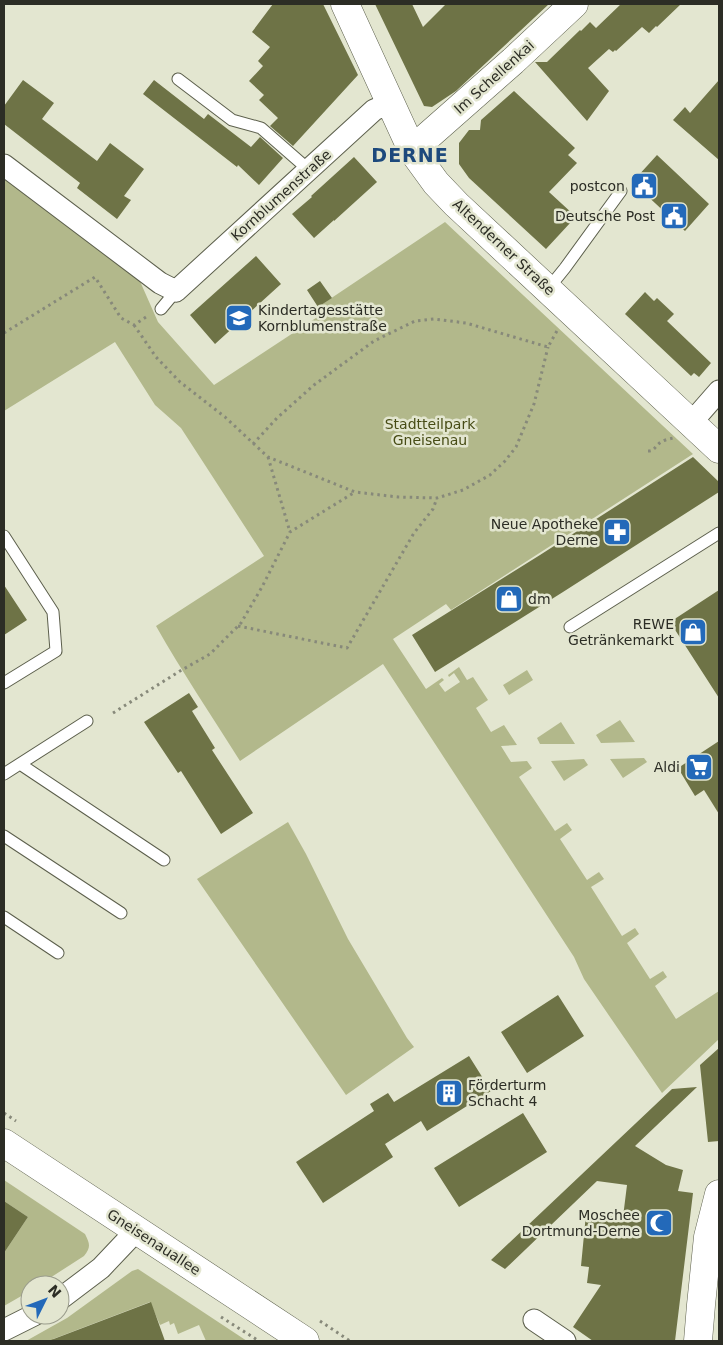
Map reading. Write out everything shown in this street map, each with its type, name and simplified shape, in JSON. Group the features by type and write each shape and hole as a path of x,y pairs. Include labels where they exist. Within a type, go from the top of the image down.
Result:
{"main road":[{"name":"Altenderner Straße","path":"345,4 412,150 436,182 456,204 572,311 683,430 719,449"},
{"name":"Im Schellenkai","path":"412,150 513,61 574,4"},
{"name":"Gneisenauallee","path":"4,1143 305,1341"},
{"path":"698,1341 708,1237 719,1194"}],"street":[{"name":"Kornblumenstraße","path":"176,292 374,110 390,103"},
{"path":"4,165 160,283 176,292"},
{"path":"683,430 719,391"},
{"path":"70,1291 101,1268 136,1231"},
{"path":"534,1320 565,1341"},
{"path":"4,1330 20,1322"}],"lane":[{"path":"178,79 232,120 261,128 309,170"},
{"path":"548,289 566,268 621,191"},
{"name":"Kornblumenstraße","path":"161,309 176,292"},
{"path":"570,627 719,533"},
{"path":"4,536 53,612 56,651 4,684"},
{"path":"4,774 87,721"},
{"path":"20,764 164,860"},
{"path":"4,836 121,913"},
{"path":"4,917 58,953"}],"path":[{"path":"4,333 96,277 108,301 121,318 134,325 156,357 180,382 225,417 268,457 355,492 398,497 437,498 463,490 490,475 516,447 534,404 548,347 560,325 572,311"},
{"path":"134,325 161,309"},
{"path":"253,444 277,418 314,385 374,341 415,321 434,319 466,324 548,347"},
{"path":"648,451 655,449 660,442 683,430"},
{"path":"268,457 290,532"},
{"path":"113,713 210,654 238,626 262,587 290,532 355,492"},
{"path":"238,626 347,648 414,533 433,509 437,498"}],"green space":[{"name":"Stadtteilpark Gneisenau","path":"4,176 139,279 158,322 214,385 322,314 318,307 445,222 693,454 451,610 446,604 393,639 426,689 442,678 444,680 439,684 445,692 460,682 454,673 449,677 448,675 459,667 467,680 473,677 488,700 476,708 491,732 504,725 517,745 501,746 511,762 527,761 532,768 519,777 555,831 567,823 572,830 560,839 587,880 599,872 604,879 591,887 622,936 635,928 639,934 627,943 650,979 663,971 667,977 655,986 676,1019 719,991 719,1039 662,1093 584,979 574,957 383,664 240,761 156,626 264,556 181,428 155,405 115,342 4,411"},
{"path":"527,670 533,680 509,695 503,685"},
{"path":"620,720 635,742 601,743 596,735"},
{"path":"561,722 575,744 540,744 537,738"},
{"path":"644,758 647,762 623,778 610,759"},
{"path":"584,759 588,765 564,781 551,761"},
{"path":"288,822 348,939 414,1047 346,1095 197,879"},
{"path":"4,1180 85,1234 89,1245 84,1256 55,1275 20,1275 20,1297 4,1306 4,1253 28,1217 4,1201"},
{"path":"138,1269 247,1341 206,1341 199,1325 178,1334 174,1323 170,1325 169,1321 160,1325 150,1302 53,1339 53,1341 26,1341 55,1325 70,1325 70,1316 132,1271"}],"building":[{"path":"273,4 323,4 358,75 293,146 270,126 278,118 259,100 264,95 249,81 263,66 258,61 270,47 252,32"},
{"path":"375,4 412,4 423,27 446,4 549,4 456,91 432,107 424,106"},
{"path":"621,4 681,4 649,33 642,27 616,51 613,52 609,49 588,68 609,91 587,121 535,62 547,62 590,22 596,28"},
{"path":"23,80 54,103 42,119 97,161 110,143 144,169 124,196 131,200 117,219 77,188 80,183 4,124 4,106"},
{"path":"154,80 204,119 208,114 251,147 260,137 283,158 259,185 238,165 237,167 143,94"},
{"path":"719,80 719,160 673,120 685,107 690,113"},
{"path":"514,91 575,148 568,155 577,163 549,192 574,215 571,222 546,249 469,178 459,164 459,143 469,130 480,130 481,120"},
{"path":"657,155 709,204 685,231 641,190 645,186 637,177"},
{"path":"354,157 377,182 314,238 292,214"},
{"path":"256,256 281,284 215,344 190,315"},
{"path":"320,281 332,298 318,307 307,290"},
{"path":"645,292 654,301 657,298 674,314 667,321 711,363 699,377 694,373 691,376 625,314"},
{"path":"693,457 719,482 719,492 435,672 412,635"},
{"path":"4,585 27,620 4,635"},
{"path":"719,590 719,698 670,622"},
{"path":"189,693 198,707 192,711 215,748 212,750 253,813 221,834 181,771 178,773 144,722"},
{"path":"719,741 719,814 704,790 695,796 678,768"},
{"path":"558,995 584,1036 527,1073 501,1032"},
{"path":"719,1048 719,1141 708,1142 700,1065"},
{"path":"469,1056 491,1091 427,1131 421,1121 385,1144 393,1157 323,1203 296,1162 374,1111 370,1104 388,1093 394,1102"},
{"path":"697,1087 635,1146 666,1165 683,1170 678,1191 693,1193 675,1341 593,1341 573,1327 601,1285 587,1283 589,1267 581,1266 586,1214 623,1217 627,1185 597,1181 505,1269 491,1260 672,1089"},
{"path":"523,1113 547,1152 459,1207 434,1168"},
{"path":"4,1201 28,1217 4,1253"},
{"path":"151,1302 165,1341 51,1341 51,1340"}],"place":[{"name":"postcon","path":"644,186"},
{"name":"Deutsche Post","path":"674,216"},
{"name":"Kindertagesstätte Kornblumenstraße","path":"239,318"},
{"name":"Neue Apotheke Derne","path":"617,532"},
{"name":"dm","path":"509,599"},
{"name":"REWE Getränkemarkt","path":"693,632"},
{"name":"Aldi","path":"699,767"},
{"name":"Förderturm Schacht 4","path":"449,1093"},
{"name":"Moschee Dortmund-Derne","path":"659,1223"}],"district":[{"name":"DERNE","path":"410,155"}]}
